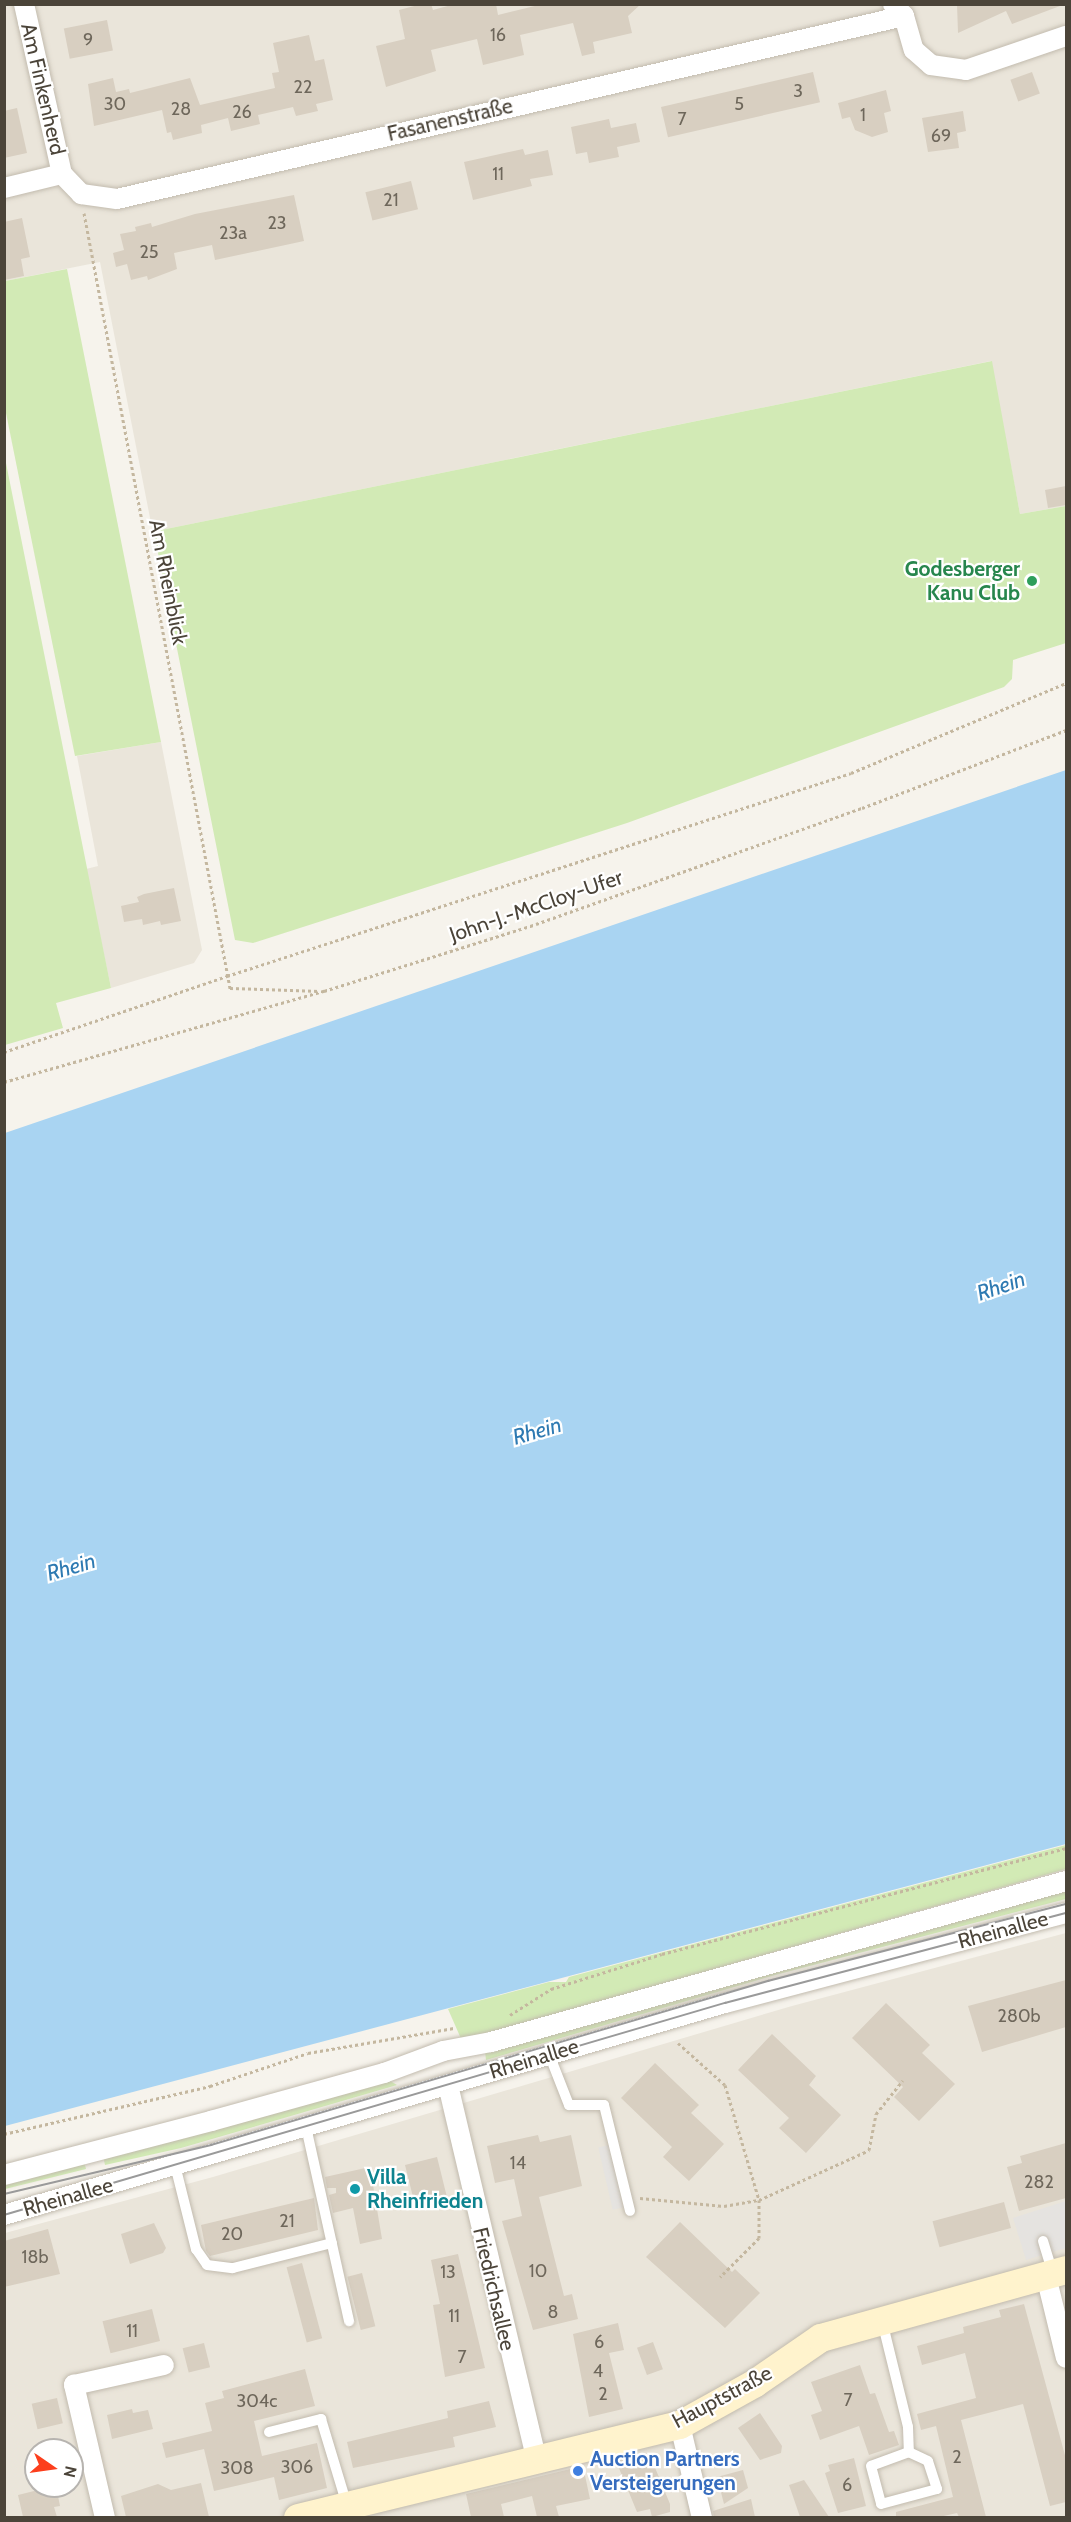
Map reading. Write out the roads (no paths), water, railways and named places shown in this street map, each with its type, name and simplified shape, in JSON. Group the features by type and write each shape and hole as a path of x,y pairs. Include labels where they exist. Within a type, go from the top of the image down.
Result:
{"main road":[{"name":"Hauptstraße","path":"298,2517 680,2425 754,2384 821,2338 881,2319 1055,2274"}],"street":[{"name":"Am Finkenherd","path":"24,4 62,174"},
{"path":"901,8 914,50 931,65 966,70 1066,36"},
{"name":"Fasanenstraße","path":"62,174 81,194 117,199 901,8"},
{"path":"4,188 62,174"},
{"name":"Rheinallee","path":"4,2175 384,2073 418,2071 445,2058 491,2042 1066,1881"},
{"name":"Rheinallee","path":"4,2215 725,2003 1066,1913"},
{"name":"Friedrichsallee","path":"448,2085 536,2458"},
{"path":"1055,2274 1066,2358"},
{"path":"105,2517 74,2385 164,2365"},
{"path":"680,2425 702,2517"}],"lane":[{"path":"549,2054 569,2105 604,2105 630,2211"},
{"path":"306,2127 349,2321"},
{"path":"175,2165 196,2249 207,2265 233,2268 332,2242"},
{"path":"1043,2241 1055,2274"},
{"path":"881,2319 908,2427 909,2452"},
{"path":"269,2432 321,2419 347,2506"},
{"path":"909,2452 928,2461 937,2489 881,2504 871,2466 909,2452"}],"water":[{"name":"Rhein","path":"1066,770 1066,1844 5,2126 5,1133"}],"tram line":[{"path":"4,2194 211,2145 768,1981 1066,1904"},
{"path":"4,2215 725,2003 1066,1913"}],"place":[{"name":"Godesberger Kanu Club","path":"1032,581"},
{"name":"Villa Rheinfrieden","path":"355,2189"},
{"name":"Auction Partners Versteigerungen","path":"578,2471"}]}
